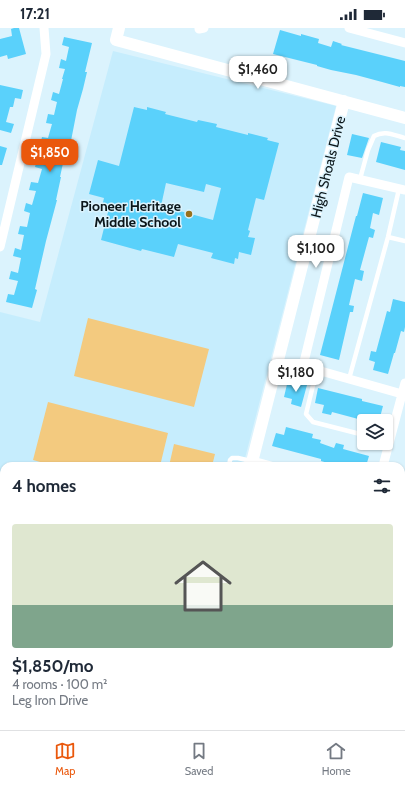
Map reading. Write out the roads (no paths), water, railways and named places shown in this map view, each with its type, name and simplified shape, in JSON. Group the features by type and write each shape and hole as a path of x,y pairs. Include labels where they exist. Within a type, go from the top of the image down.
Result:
{"street":[{"path":"0,247 46,54 44,28"},
{"path":"348,28 405,43"},
{"path":"118,34 405,118"},
{"name":"High Shoals Drive","path":"253,462 344,101"},
{"path":"402,189 350,177 304,366 402,394"},
{"path":"393,424 405,383"},
{"path":"384,462 386,450"}],"lane":[{"path":"360,179 368,150 374,136 380,133 386,133 405,138"},
{"path":"349,379 402,189"},
{"path":"388,237 405,241"},
{"path":"317,369 306,414 313,422 357,433"},
{"path":"230,462 232,458 238,458 247,462"}],"place":[{"name":"Pioneer Heritage Middle School","path":"189,214"}]}
